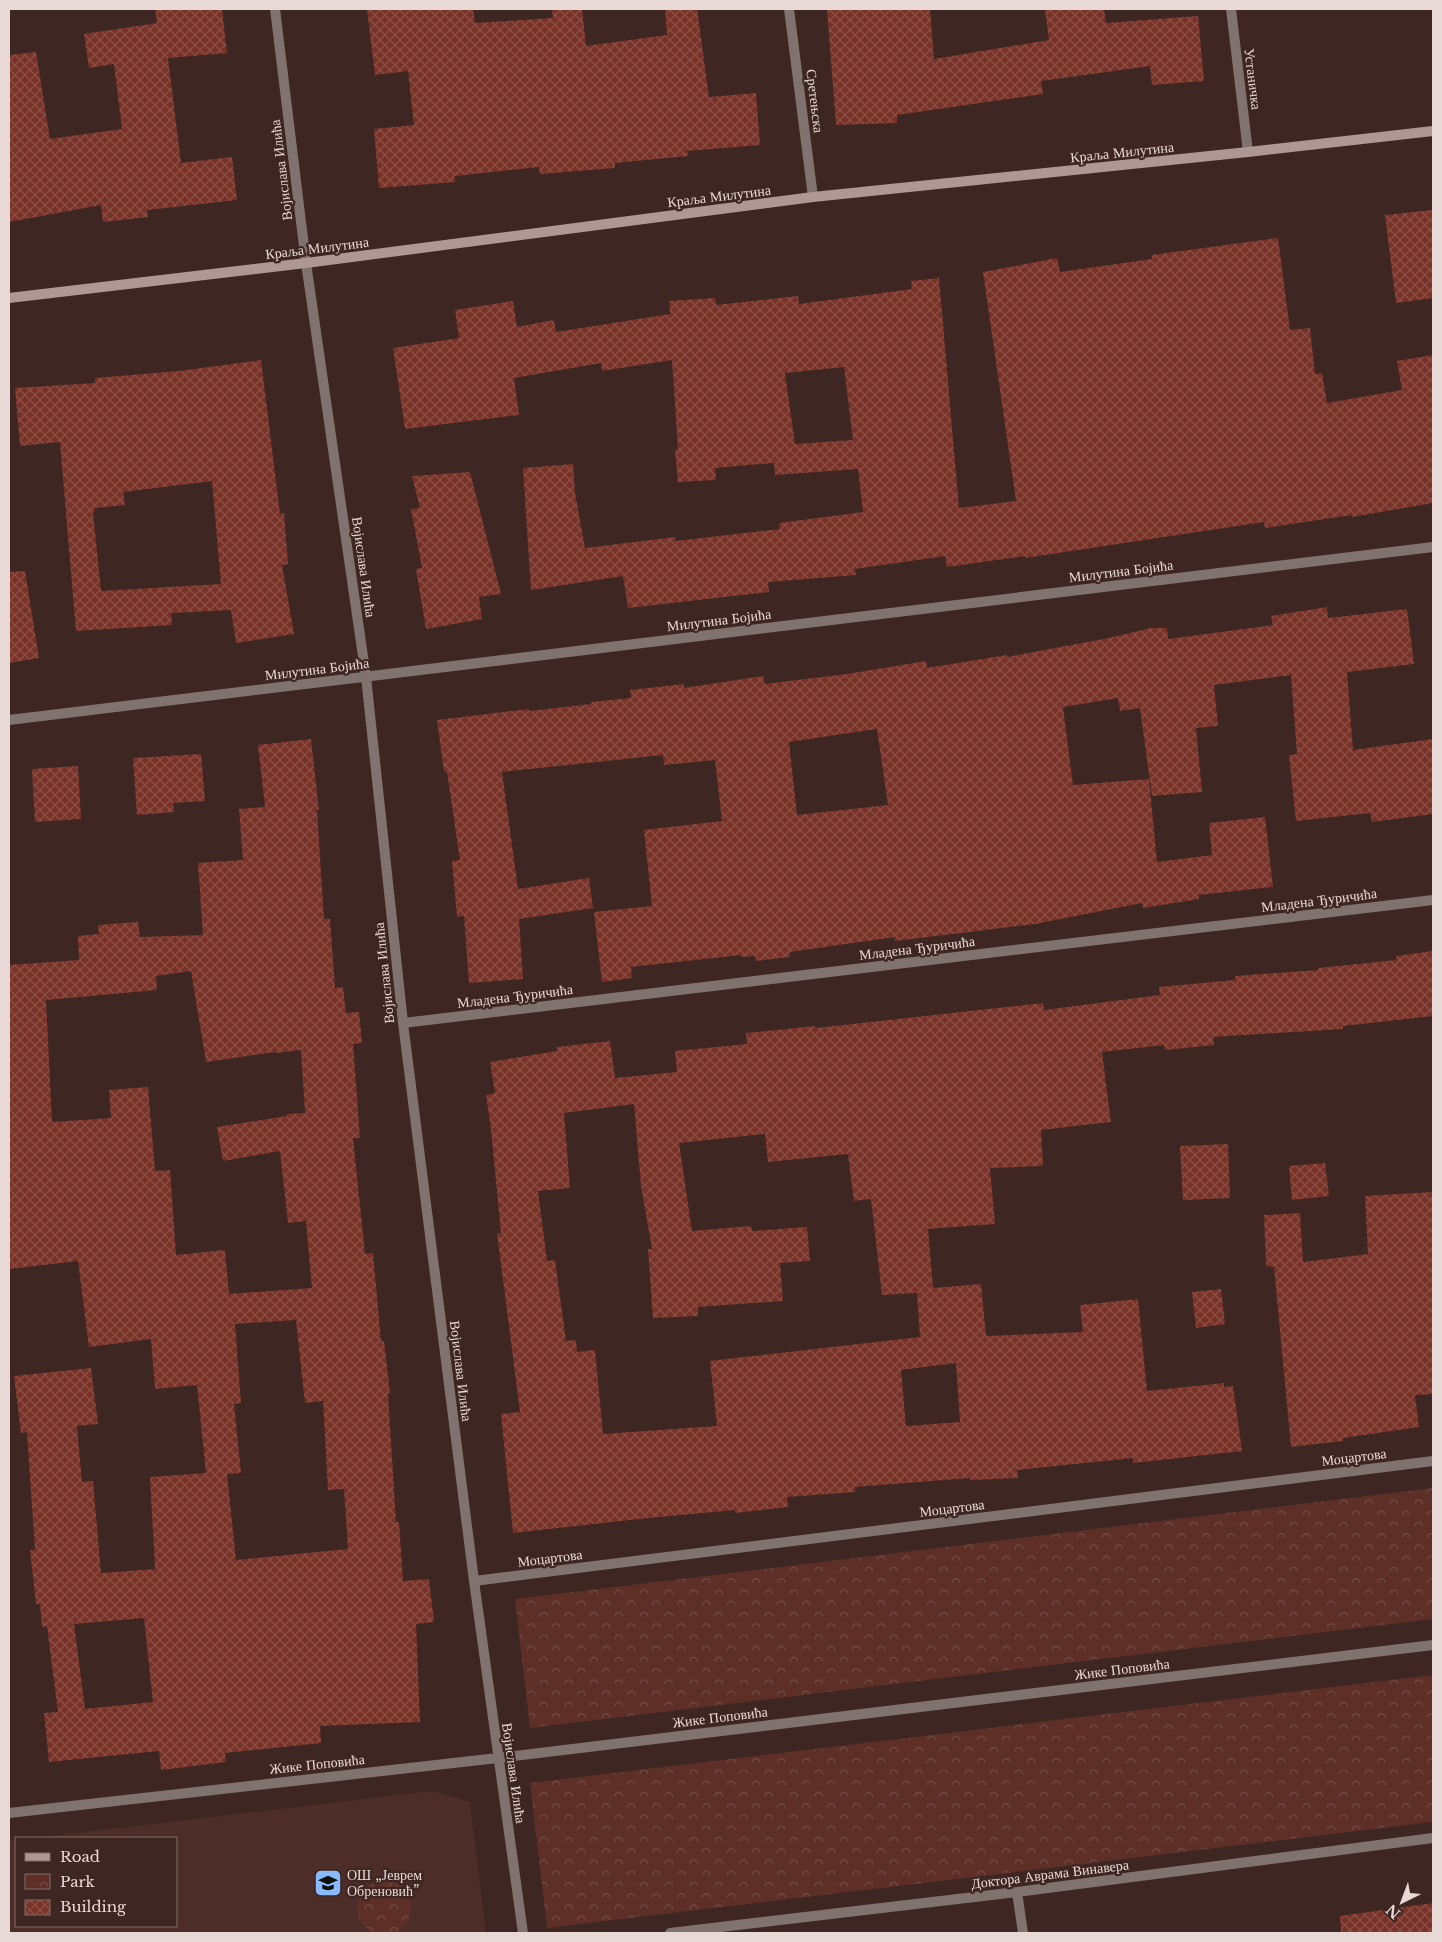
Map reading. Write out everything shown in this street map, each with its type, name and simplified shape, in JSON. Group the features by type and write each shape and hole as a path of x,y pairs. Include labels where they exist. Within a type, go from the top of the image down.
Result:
{"main road":[{"name":"Краља Милутина","path":"9,298 306,264 813,197 1433,131"}],"street":[{"name":"Војислава Илића","path":"275,9 306,264 366,677 403,1023 474,1581 523,1933"},
{"name":"Сретењска","path":"789,9 813,197"},
{"name":"Устаничка","path":"1231,9 1248,152"},
{"name":"Милутина Бојића","path":"9,720 1433,547"},
{"name":"Младена Ђуричића","path":"403,1023 1433,900"},
{"name":"Моцартова","path":"474,1581 1433,1461"},
{"name":"Жике Поповића","path":"9,1813 498,1758 1433,1645"},
{"name":"Доктора Аврама Винавера","path":"670,1933 1017,1892 1433,1838"},
{"path":"1017,1892 1023,1933"}],"shaded area":[{"name":"ОШ „Јеврем Обреновић”","path":"432,1791 470,1802 486,1933 9,1933 9,1841 15,1840 15,1927 178,1927 178,1837 41,1837"}],"green space":[{"path":"1433,1488 1433,1619 530,1728 515,1599"},
{"path":"1433,1675 1433,1822 547,1928 530,1783"},
{"path":"379,1881 389,1881 399,1885 407,1893 411,1908 407,1923 399,1931 389,1935 379,1935 369,1931 361,1923 357,1913 357,1903 361,1893 369,1885"}],"building":[{"path":"155,9 222,9 227,53 168,58 181,163 232,157 237,200 147,210 148,217 103,222 101,205 9,222 9,55 36,52 50,139 122,129 114,64 89,68 84,34 157,23"},
{"path":"367,9 473,9 475,23 553,18 552,9 582,9 586,46 667,35 665,9 697,9 709,97 756,93 760,145 687,151 688,156 615,163 615,168 540,174 539,167 455,176 455,182 379,188 374,129 414,125 408,71 375,75"},
{"path":"827,9 930,9 934,59 1049,40 1045,9 1104,9 1106,23 1198,16 1204,81 1152,85 1150,66 1041,81 1043,94 897,115 897,123 836,125"},
{"path":"1433,210 1433,298 1396,303 1385,215"},
{"path":"1278,238 1290,330 1310,328 1315,374 1322,373 1327,403 1402,390 1397,361 1433,355 1433,503 1352,517 1352,515 1265,528 1264,522 1025,558 1025,556 947,567 945,556 855,569 856,575 768,582 769,592 628,608 623,576 531,590 523,468 573,464 575,493 585,548 675,537 676,541 780,529 779,523 863,512 858,469 775,475 774,463 715,468 716,480 678,482 675,450 678,449 672,360 602,371 601,363 514,378 519,415 405,429 393,348 459,338 455,310 513,301 517,327 554,320 556,332 670,314 669,301 715,298 716,305 798,296 799,304 912,289 911,281 939,278 959,508 1016,501 983,272 1057,258 1060,272 1152,259 1152,255","holes":["844,367 853,440 795,444 785,373"]},
{"path":"261,360 280,514 284,513 288,564 282,565 294,634 236,643 231,610 171,613 172,625 76,631 60,442 20,446 15,388 95,383 95,378 179,371","holes":["212,481 221,584 101,591 93,512 95,508 125,505 123,492"]},
{"path":"470,472 501,594 479,597 482,619 426,629 416,569 422,568 411,509 420,508 412,476"},
{"path":"25,571 39,658 9,663 9,572"},
{"path":"1327,607 1328,618 1407,609 1414,664 1347,672 1353,750 1433,739 1433,814 1372,822 1370,813 1296,821 1289,755 1297,754 1291,675 1214,685 1218,726 1196,728 1202,792 1152,796 1140,708 1120,711 1118,698 1063,707 1073,785 1149,779 1157,862 1212,855 1209,823 1265,817 1273,887 1199,895 1199,899 1143,908 1142,903 1035,924 895,941 895,937 790,952 790,957 756,961 755,956 741,957 741,955 631,967 632,978 602,982 594,912 652,906 644,830 722,821 715,760 664,765 663,755 502,772 518,889 589,878 593,908 519,919 523,979 469,983 464,916 457,917 452,861 460,860 447,772 444,772 437,720 591,704 591,702 631,698 630,690 684,684 684,688 763,676 765,684 847,674 926,661 927,668 1007,655 1007,657 1109,638 1151,628 1167,628 1168,639 1273,625 1271,616","holes":["877,729 888,805 797,815 789,742"]},
{"path":"311,739 319,810 317,810 324,919 330,919 335,988 343,987 346,1013 359,1012 362,1043 353,1044 360,1138 353,1138 365,1254 373,1253 381,1341 384,1341 390,1394 388,1394 396,1522 399,1522 403,1581 429,1579 434,1622 416,1624 420,1722 320,1726 321,1743 225,1753 226,1762 161,1770 159,1751 49,1762 44,1713 58,1712 47,1626 42,1627 40,1604 36,1604 30,1550 35,1550 27,1432 21,1433 14,1376 91,1368 98,1424 77,1426 82,1482 93,1481 101,1573 155,1569 150,1477 206,1473 197,1385 155,1389 151,1339 89,1347 78,1261 9,1269 9,965 79,960 78,936 99,934 98,925 138,922 140,937 203,935 198,863 243,860 239,809 265,807 258,745","holes":["191,971 206,1062 301,1050 305,1113 287,1114 287,1116 217,1127 223,1161 280,1151 288,1223 306,1221 312,1288 229,1294 225,1250 176,1255 170,1170 155,1171 148,1087 109,1090 111,1118 52,1122 46,1000 157,990 156,976","296,1320 305,1403 323,1401 328,1490 344,1489 348,1549 236,1560 227,1474 241,1473 234,1404 241,1403 235,1324","144,1618 153,1702 85,1709 74,1624"]},
{"path":"201,754 205,801 173,803 174,812 137,815 133,758"},
{"path":"78,766 81,819 35,822 32,769"},
{"path":"1433,951 1433,1016 1343,1026 1343,1029 1213,1037 1214,1045 1165,1050 1164,1045 1102,1052 1111,1122 1041,1130 1043,1166 990,1168 995,1224 928,1229 933,1288 981,1284 986,1336 1083,1332 1080,1305 1138,1299 1147,1391 1224,1383 1224,1387 1233,1386 1242,1451 1133,1463 1133,1458 1017,1470 1018,1478 970,1480 970,1478 855,1487 855,1492 787,1497 788,1507 735,1513 735,1510 639,1519 513,1533 501,1414 520,1412 497,1233 501,1233 486,1095 495,1093 490,1062 557,1051 557,1047 610,1041 615,1078 677,1072 675,1051 747,1044 746,1033 815,1026 816,1028 1043,1003 1044,1010 1160,995 1159,987 1235,980 1235,976 1319,970 1318,968 1397,960 1396,956","holes":["634,1104 641,1186 652,1249 648,1249 653,1318 698,1316 698,1307 783,1301 780,1263 810,1261 807,1227 752,1231 751,1226 692,1231 679,1143 765,1134 768,1162 848,1154 854,1201 871,1199 882,1295 917,1293 920,1337 710,1361 717,1426 603,1434 595,1350 577,1352 576,1340 566,1341 555,1260 547,1261 538,1191 570,1188 564,1113","956,1363 960,1422 906,1426 901,1370"]},
{"path":"1228,1144 1230,1198 1183,1200 1180,1146"},
{"path":"1325,1163 1329,1196 1292,1200 1289,1166"},
{"path":"1433,1192 1433,1394 1415,1395 1419,1427 1343,1438 1343,1441 1291,1447 1274,1267 1266,1266 1264,1215 1300,1213 1303,1262 1368,1254 1365,1196"},
{"path":"1221,1289 1225,1324 1196,1328 1192,1292"},
{"path":"1433,1903 1433,1933 1341,1933 1340,1916"}],"place":[{"name":"ОШ „Јеврем Обреновић”","path":"328,1883"}]}
